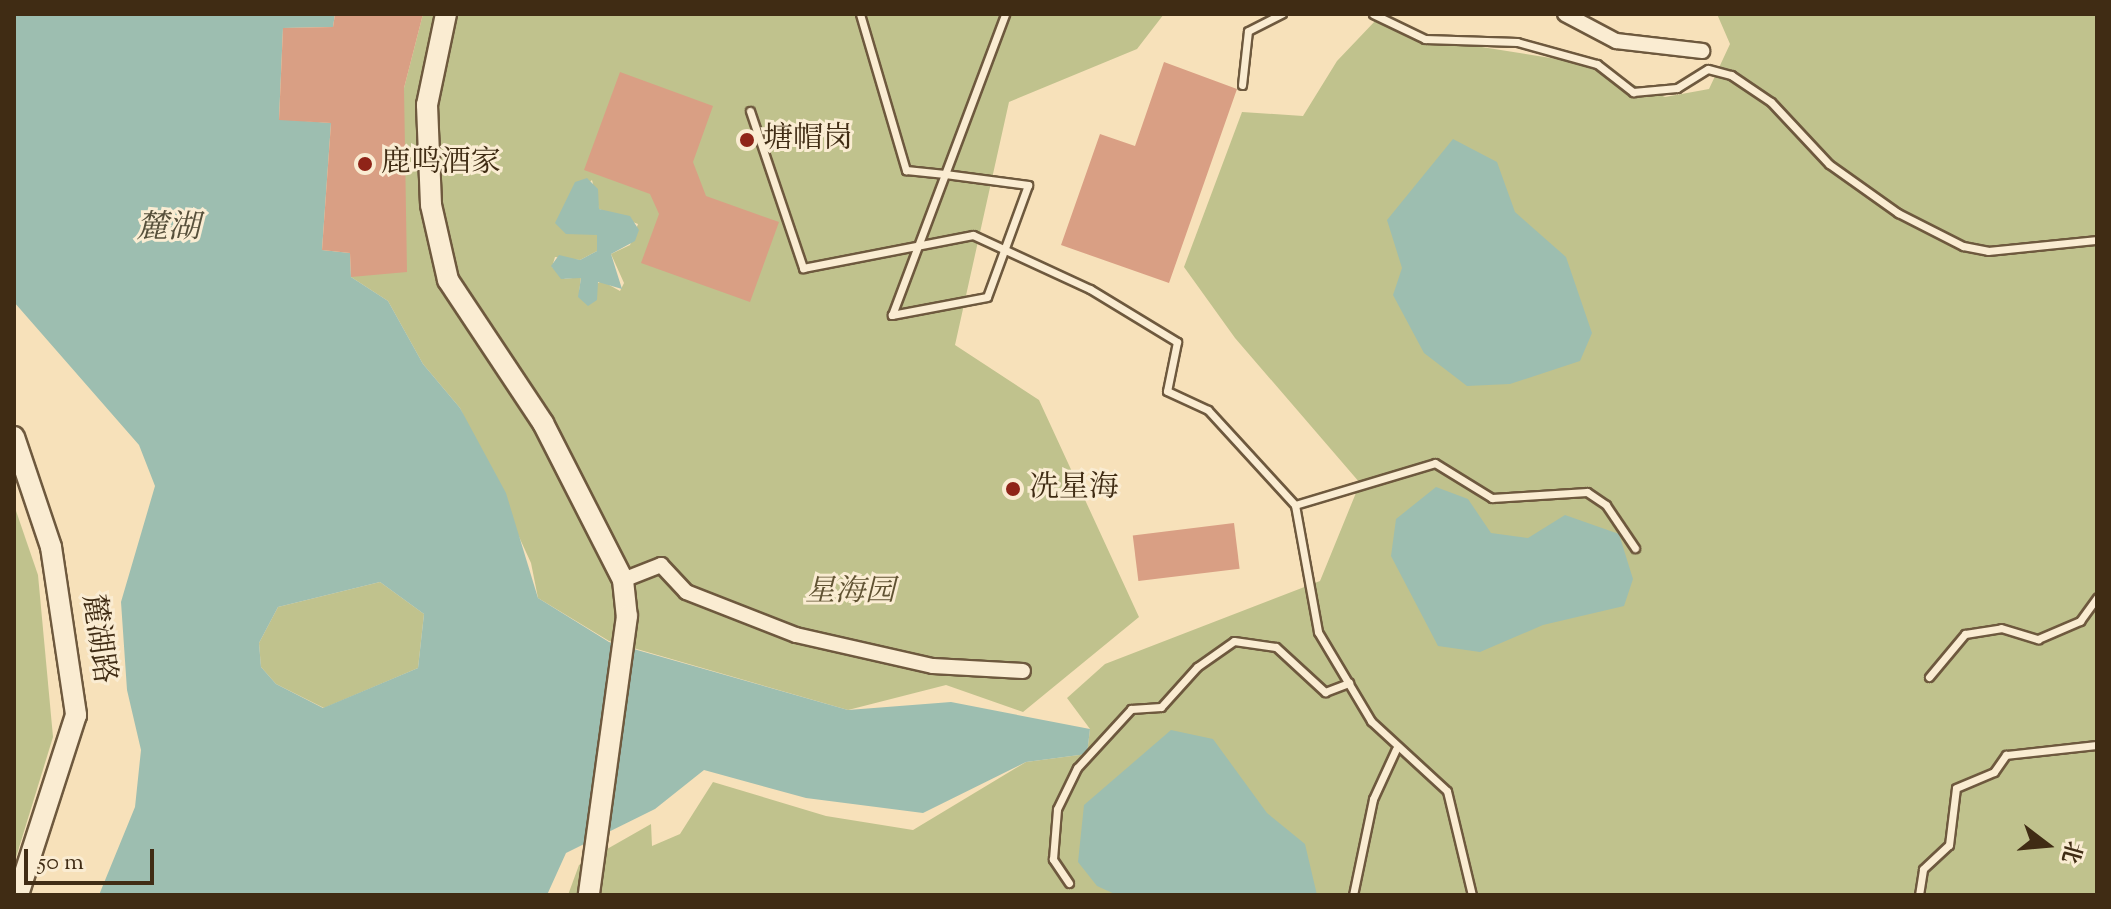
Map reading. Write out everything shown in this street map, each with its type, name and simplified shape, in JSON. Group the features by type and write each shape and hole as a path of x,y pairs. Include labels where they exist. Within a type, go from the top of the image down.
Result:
{"street":[{"path":"446,14 427,105 431,205 448,280 543,423 623,580 627,616 593,891"},
{"path":"1565,14 1616,41 1702,51"},
{"name":"麓湖路","path":"14,437 51,547 76,715 18,895"},
{"path":"623,580 661,565 686,592 796,635 933,666 1023,671"}],"lane":[{"path":"860,14 906,170 945,174 1028,185 1007,251 987,297 892,315 918,246 945,174 1005,14"},
{"path":"1242,85 1248,31 1282,14"},
{"path":"1373,14 1425,39 1517,42 1597,64 1633,92 1677,88 1708,69 1731,75 1771,102 1829,164 1898,213 1963,246 1988,251 2097,240"},
{"path":"750,111 803,268 973,235 1177,342 1167,391 1208,410 1295,505 1318,632 1349,683 1396,749 1447,791 1472,895"},
{"path":"1295,505 1435,463 1492,498 1587,492 1606,505 1635,548"},
{"path":"1929,677 1965,634 2001,628 2038,639 2080,621 2097,598"},
{"path":"1069,883 1053,859 1057,809 1077,768 1131,709 1161,707 1197,667 1234,641 1276,647 1325,692 1349,683"},
{"path":"1919,895 1923,869 1949,845 1956,788 1994,772 2006,755 2097,745"},
{"path":"1353,895 1373,799 1396,749"}],"green space":[{"name":"星海园","path":"423,14 1164,14 1137,49 1009,102 955,345 1039,400 1139,617 1023,712 946,685 848,710 609,641 538,598 531,563 460,408 423,364 388,301 351,277 401,205 404,88","holes":["592,180 599,209 638,224 630,245 611,254 624,283 620,291 602,281 579,293 581,277 565,279 552,267 555,257 580,260 597,251 597,235 582,229 565,205"]},
{"path":"1717,14 2097,14 2097,895 568,895 579,865 651,824 652,846 680,834 713,782 826,816 913,830 1026,762 1087,754 1090,729 1067,698 1105,664 1320,581 1360,483 1235,338 1184,267 1242,112 1303,116 1337,61 1377,19 1450,42 1576,62 1665,97 1709,89 1730,44"},
{"path":"14,505 38,575 53,737 14,864"},
{"path":"380,582 424,614 418,668 324,708 276,684 261,667 259,643 278,607"}],"water":[{"name":"麓湖","path":"14,14 335,14 333,27 283,28 279,119 331,123 322,250 350,253 351,277 388,301 423,364 460,408 506,493 538,598 609,642 848,710 951,702 1090,729 1087,754 1026,762 923,813 806,798 704,770 655,809 566,853 547,895 99,895 135,807 141,750 127,690 121,602 155,486 139,445 14,302","holes":["380,582 424,614 418,668 323,708 276,684 261,667 259,643 278,607"]},
{"path":"1453,139 1497,162 1515,212 1566,257 1592,333 1580,361 1510,384 1467,386 1424,353 1393,295 1402,268 1387,220"},
{"path":"587,178 598,189 599,209 630,216 639,230 635,241 611,254 622,289 598,282 597,300 588,306 578,297 581,278 561,279 551,266 559,255 580,260 597,251 597,235 566,234 555,223 575,182"},
{"path":"1436,487 1468,499 1491,533 1528,538 1565,515 1619,534 1633,579 1624,606 1543,625 1480,652 1438,646 1391,556 1396,519"},
{"path":"1171,730 1213,739 1267,813 1305,844 1317,895 1117,895 1097,886 1078,862 1084,805"}],"building":[{"name":"鹿鸣酒家","path":"335,14 423,14 404,88 407,272 351,277 350,253 322,250 331,123 279,120 283,28 333,27"},
{"path":"1164,62 1237,89 1169,283 1061,245 1100,134 1135,146"},
{"path":"620,72 713,106 693,162 706,196 779,222 750,302 641,263 659,214 650,194 584,170"},
{"path":"1234,523 1240,569 1138,581 1133,535"}],"place":[{"name":"塘帽岗","path":"747,140"},
{"name":"鹿鸣酒家","path":"365,164"},
{"name":"冼星海","path":"1013,489"}]}
